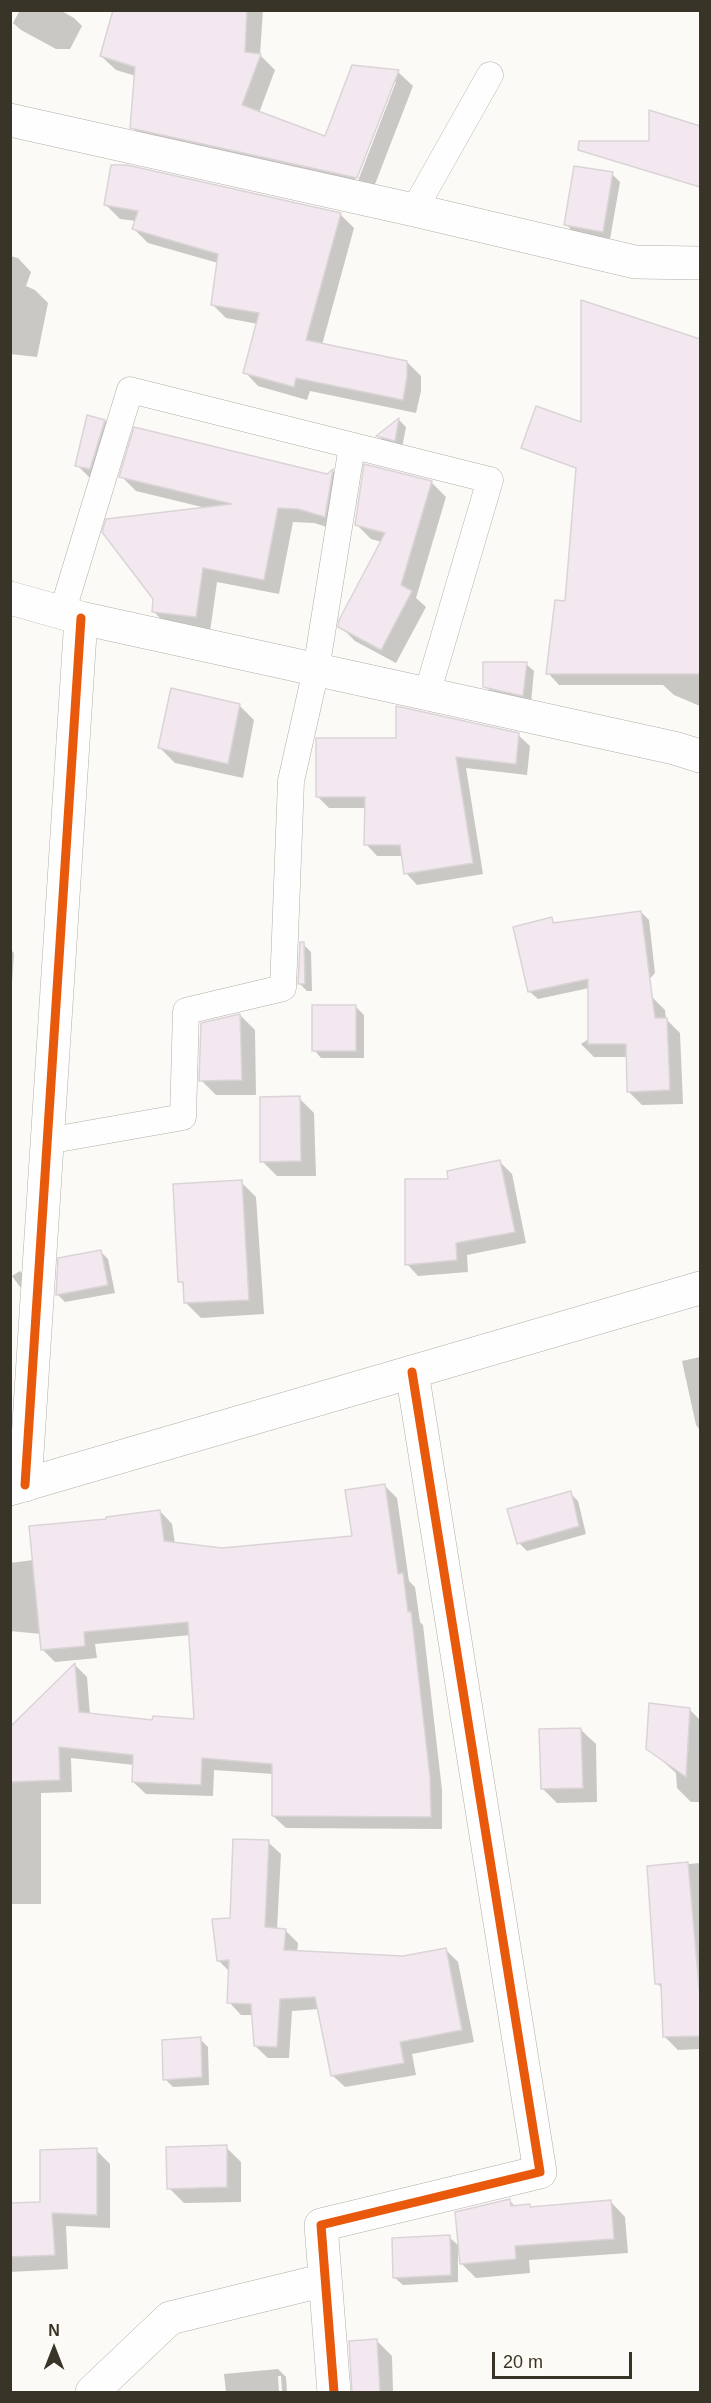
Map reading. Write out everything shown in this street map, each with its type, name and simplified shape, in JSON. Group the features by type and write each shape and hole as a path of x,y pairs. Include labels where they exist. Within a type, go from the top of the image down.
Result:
{"street":[{"path":"10,120 635,262 700,263"},
{"path":"10,598 71,615 674,748 700,756"},
{"path":"71,615 47,1141 18,1487 700,1288"},
{"path":"334,2392 321,2225 540,2172 412,1372"},
{"path":"92,2392 170,2318 325,2280"}],"lane":[{"path":"414,210 490,75"},
{"path":"71,615 130,390 490,480 427,694"},
{"path":"47,1141 183,1117 186,1011 284,988 291,781 316,670 352,446"}],"building":[{"path":"113,10 247,10 245,52 261,54 242,105 325,136 352,65 399,70 357,178 130,128 135,67 100,56"},
{"path":"649,110 700,126 700,187 578,150 579,141 649,141"},
{"path":"111,165 127,165 341,213 306,340 407,361 403,400 296,378 294,387 243,373 259,313 211,305 218,254 132,229 138,211 104,205"},
{"path":"574,166 613,172 603,232 564,225"},
{"path":"581,300 700,339 700,674 546,674 555,600 565,601 576,468 521,448 536,406 581,422"},
{"path":"87,415 105,420 90,469 75,466"},
{"path":"399,418 395,441 376,436"},
{"path":"134,427 327,474 333,469 325,517 298,509 278,508 264,580 203,568 196,617 152,612 153,599 102,532 106,519 232,504 119,477"},
{"path":"364,464 432,481 401,585 412,591 381,650 338,627 339,620 385,533 355,525"},
{"path":"483,662 527,662 523,696 483,687"},
{"path":"171,688 240,704 228,764 158,748"},
{"path":"396,706 519,733 516,764 456,757 473,863 404,874 400,845 364,845 365,797 316,797 316,738 396,738"},
{"path":"641,911 655,1018 667,1018 670,1090 627,1092 626,1044 588,1044 588,979 528,992 513,927 552,917 553,923"},
{"path":"300,942 304,942 305,984 298,984"},
{"path":"312,1005 356,1005 356,1051 312,1051"},
{"path":"240,1014 242,1080 199,1081 201,1023"},
{"path":"300,1096 301,1161 260,1162 260,1097"},
{"path":"500,1160 515,1232 456,1243 457,1260 405,1265 405,1179 448,1179 447,1171"},
{"path":"242,1180 249,1300 184,1303 183,1282 178,1282 173,1184"},
{"path":"101,1250 108,1285 56,1295 58,1258"},
{"path":"385,1484 398,1574 403,1573 408,1612 411,1611 430,1777 431,1817 272,1816 272,1764 202,1758 201,1785 132,1782 133,1755 59,1747 60,1780 10,1782 10,1727 75,1663 79,1712 152,1720 153,1716 194,1719 188,1622 84,1632 85,1646 41,1650 29,1526 106,1519 106,1517 160,1510 164,1541 222,1548 352,1536 345,1490"},
{"path":"571,1491 579,1526 517,1544 507,1509"},
{"path":"649,1703 690,1708 686,1777 646,1749"},
{"path":"581,1728 583,1788 541,1789 539,1729"},
{"path":"233,1839 269,1840 265,1927 286,1929 284,1950 403,1956 446,1948 462,2030 400,2042 404,2063 331,2076 315,1997 280,1999 277,2047 254,2046 251,2004 227,2003 229,1960 217,1961 212,1919 230,1918"},
{"path":"688,1862 700,1999 700,2036 663,2037 661,1984 655,1984 647,1866"},
{"path":"201,2037 202,2077 163,2080 162,2040"},
{"path":"227,2145 227,2187 167,2189 166,2147"},
{"path":"97,2148 97,2215 52,2213 55,2255 10,2257 10,2203 40,2202 40,2150"},
{"path":"510,2199 511,2206 530,2204 530,2207 611,2200 614,2239 515,2246 516,2259 460,2264 455,2212"},
{"path":"450,2235 451,2275 393,2278 392,2238"},
{"path":"377,2339 380,2392 352,2392 349,2341"}],"cycle path":[{"path":"25,1485 81,618"},
{"path":"334,2392 321,2225 540,2172 412,1372"}]}
